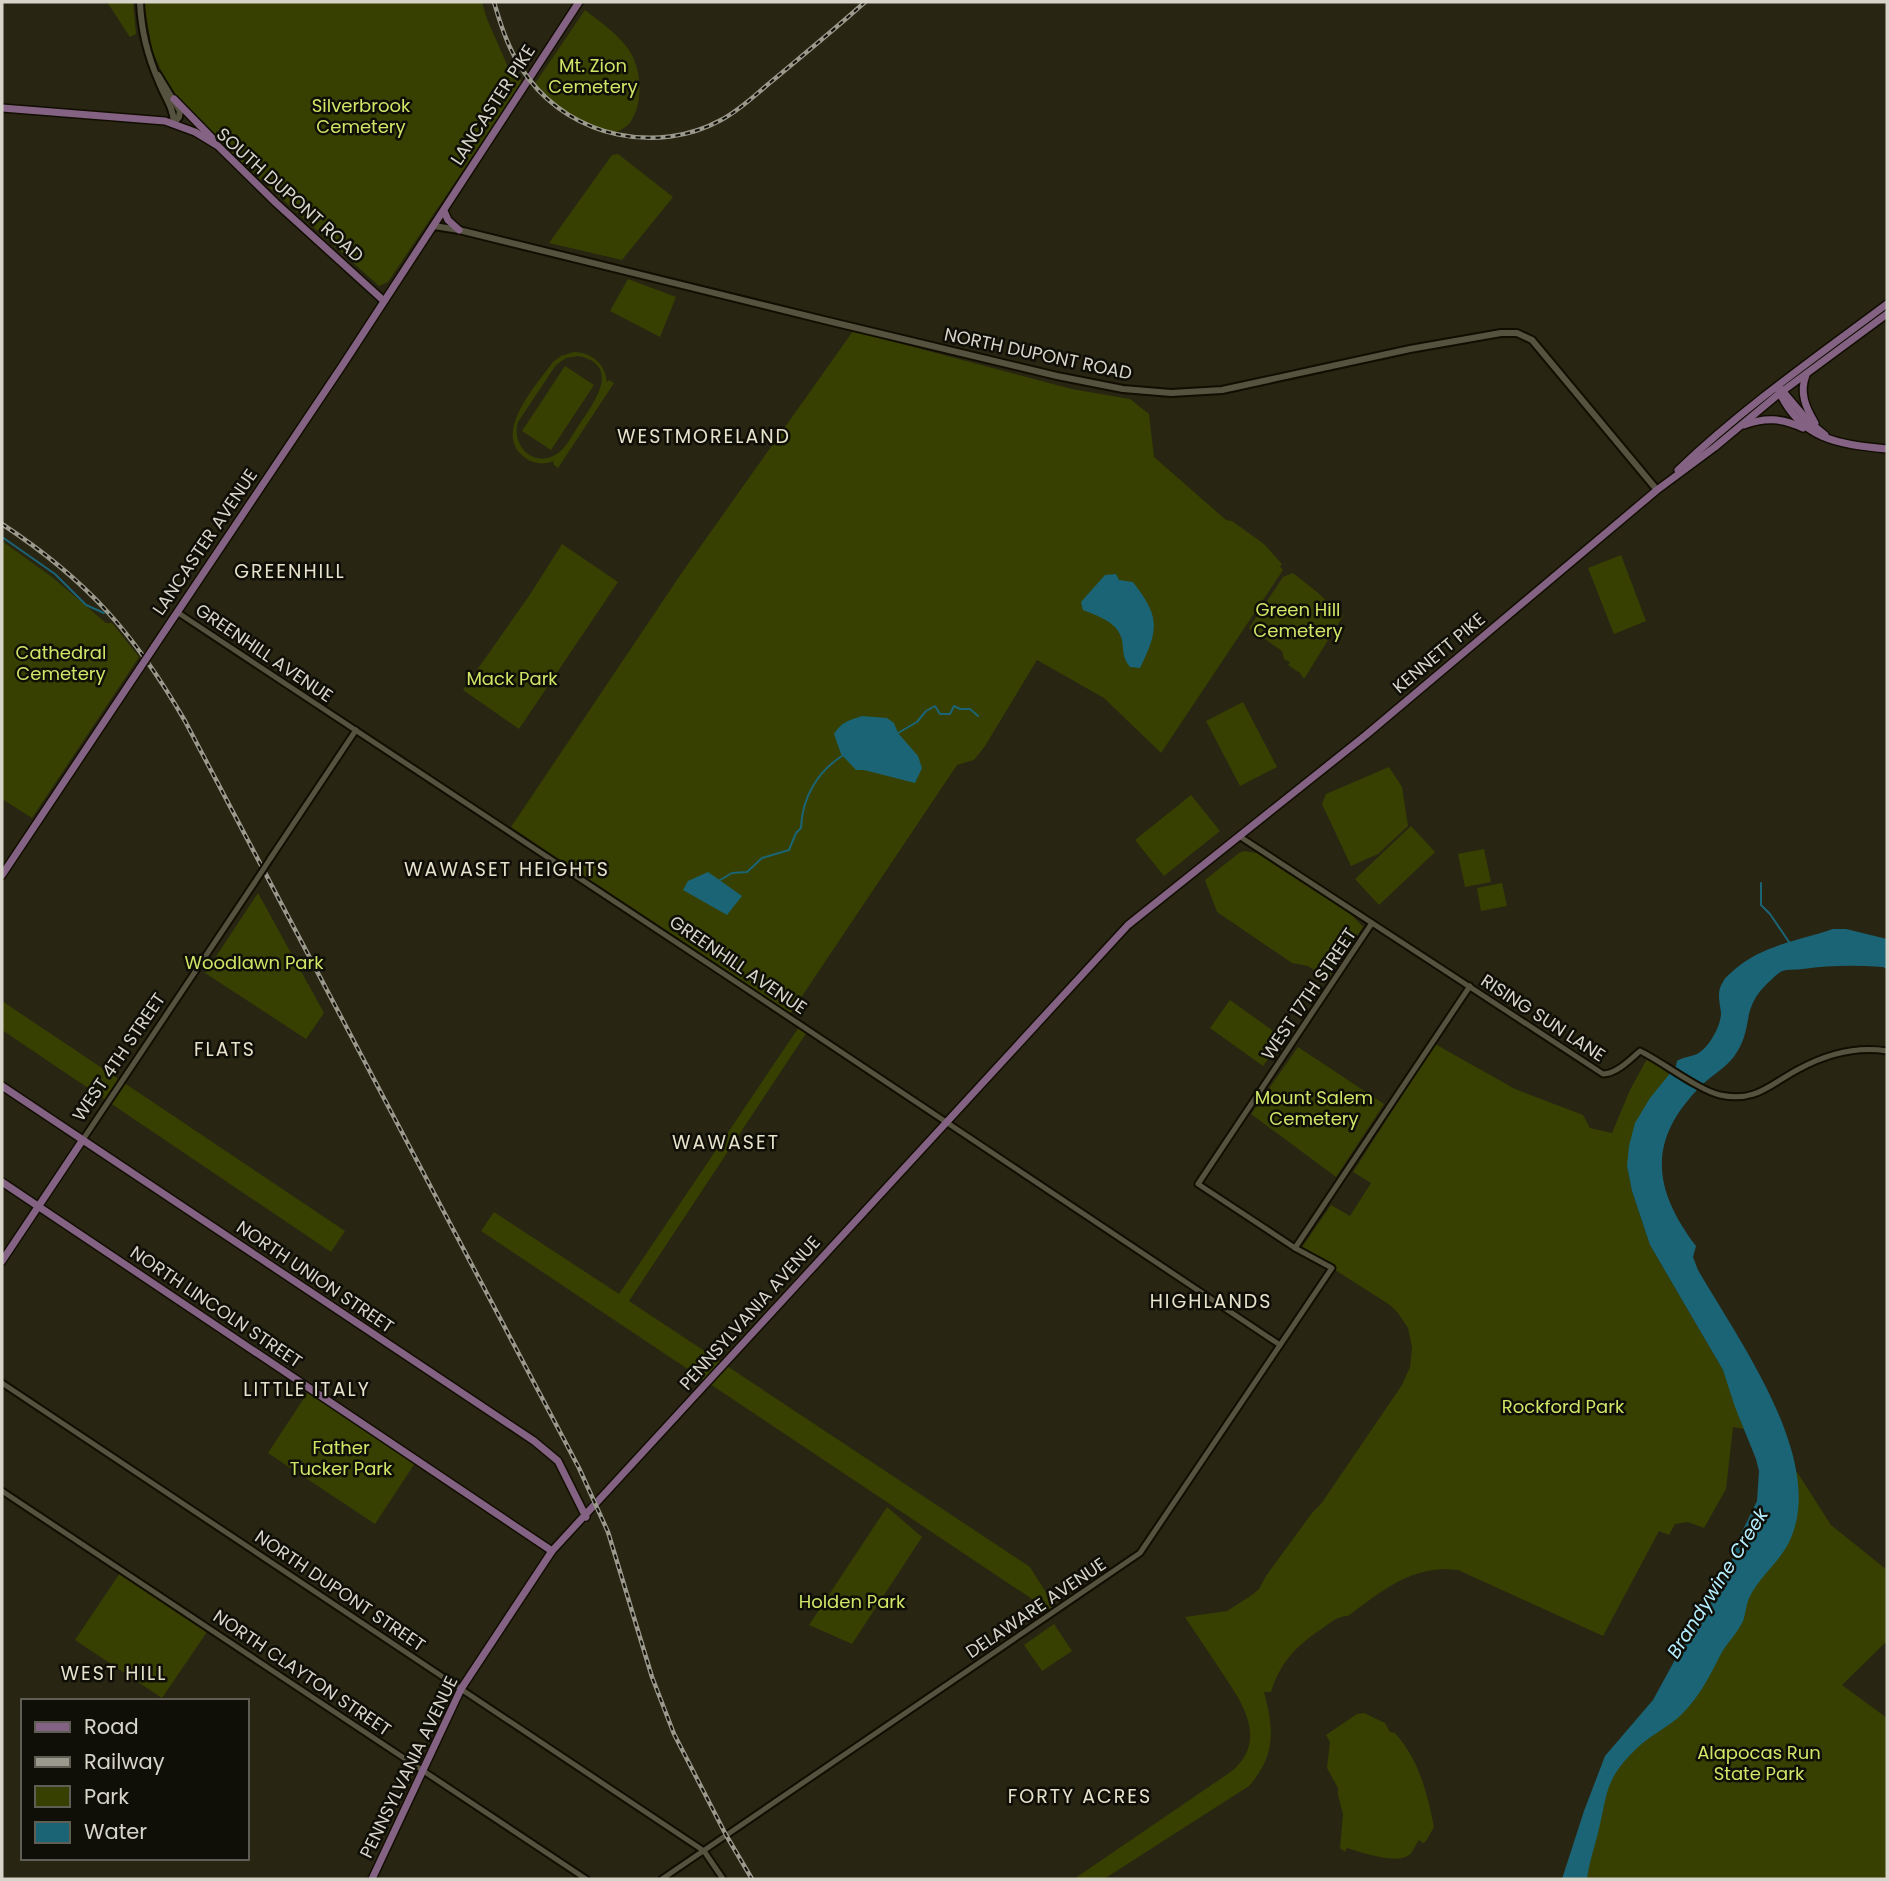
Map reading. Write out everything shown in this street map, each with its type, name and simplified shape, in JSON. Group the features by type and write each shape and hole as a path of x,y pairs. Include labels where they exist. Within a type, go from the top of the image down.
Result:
{"main road":[{"path":"140,2 143,30 156,74 173,110 174,123"},
{"name":"LANCASTER PIKE","path":"434,226 579,2"},
{"path":"156,74 174,99 218,146"},
{"path":"174,99 180,115 174,123"},
{"name":"SOUTH DUPONT ROAD","path":"2,108 75,112 174,123 195,132 218,146 384,301"},
{"path":"444,211 448,220 459,230"},
{"name":"LANCASTER AVENUE","path":"2,875 434,226"},
{"name":"NORTH DUPONT ROAD","path":"434,226 1057,376 1123,389 1171,393 1222,390 1410,349 1506,332 1517,333 1532,340 1657,490"},
{"name":"KENNETT PIKE","path":"1238,836 1366,735 1627,514 1715,447 1780,390 1887,304"},
{"name":"KENNETT PIKE","path":"1657,490 1709,440 1806,375 1887,314"},
{"path":"1806,375 1802,387 1805,404 1819,434"},
{"path":"1780,390 1795,417 1819,434"},
{"path":"1737,428 1774,419 1792,423 1840,443 1887,449"},
{"name":"PENNSYLVANIA AVENUE","path":"372,1879 461,1689 552,1551 1128,925 1238,836"},
{"name":"NORTH UNION STREET","path":"2,1086 547,1450 560,1464 586,1517"},
{"name":"WEST 4TH STREET","path":"2,1261 82,1141"},
{"name":"NORTH LINCOLN STREET","path":"2,1182 552,1551"}],"street":[{"name":"GREENHILL AVENUE","path":"177,611 670,936 1280,1345"},
{"name":"WEST 4TH STREET","path":"82,1141 356,730"},
{"name":"RISING SUN LANE","path":"1238,836 1603,1074 1607,1075 1640,1051 1716,1095 1749,1097 1819,1059 1862,1049 1887,1051"},
{"name":"WEST 17TH STREET","path":"1295,1248 1198,1184 1372,923"},
{"path":"1295,1248 1470,986"},
{"name":"DELAWARE AVENUE","path":"662,1879 1140,1553 1332,1268 1295,1248"},
{"name":"NORTH DUPONT STREET","path":"2,1383 704,1851 723,1879"},
{"name":"NORTH CLAYTON STREET","path":"2,1491 586,1879"}],"green space":[{"path":"107,2 133,2 136,34 130,37"},
{"name":"Silverbrook Cemetery","path":"144,2 482,2 512,76 523,81 388,282 379,286 233,155 180,101 167,83 152,50"},
{"name":"Mt. Zion Cemetery","path":"585,10 626,46 638,74 638,106 627,125 615,133 572,114 534,85"},
{"path":"618,154 673,197 622,260 549,243 612,155"},
{"path":"628,279 676,297 660,337 610,311"},
{"path":"853,331 1072,389 1130,399 1149,414 1154,457 1226,520 1232,521 1264,544 1282,564 1280,567 1283,570 1161,753 1104,698 1037,660 985,746 974,760 957,765 788,1017 511,827 683,571"},
{"path":"574,352 592,357 604,370 607,382 609,380 614,383 558,468 553,464 554,461 538,463 526,459 515,446 513,434 515,422 529,395 553,362","holes":["578,356 592,361 602,376 601,386 568,442 559,452 547,458 531,456 525,452 518,438 518,422 556,365 566,358"]},
{"path":"565,366 594,385 551,450 522,431"},
{"name":"Cathedral Cemetery","path":"2,541 52,577 106,623 112,623 139,657 32,818 2,799"},
{"name":"Mack Park","path":"562,544 618,582 519,729 463,690"},
{"path":"1621,555 1646,621 1614,634 1588,568"},
{"name":"Green Hill Cemetery","path":"1293,573 1343,616 1304,679 1288,665 1290,662 1284,659 1282,651 1249,628 1283,577"},
{"path":"1243,702 1277,767 1240,786 1206,721"},
{"path":"1389,767 1402,787 1408,826 1378,854 1351,866 1322,804 1326,794"},
{"path":"1191,795 1220,831 1164,876 1135,840"},
{"path":"1411,826 1435,852 1379,905 1355,879"},
{"path":"1484,849 1491,882 1465,887 1458,854"},
{"path":"1244,851 1257,853 1351,914 1363,927 1328,979 1308,966 1292,963 1217,912 1205,880"},
{"path":"1502,883 1507,906 1481,911 1477,888"},
{"name":"Woodlawn Park","path":"258,893 324,1013 306,1039 205,973"},
{"path":"1230,1000 1283,1038 1263,1066 1210,1028"},
{"path":"2,1001 345,1231 331,1252 2,1030"},
{"path":"801,1024 809,1029 629,1301 1030,1567 1055,1611 1044,1607 481,1231 494,1212 619,1294"},
{"name":"Rockford Park","path":"1435,1044 1515,1089 1583,1115 1590,1128 1612,1133 1630,1090 1647,1059 1670,1074 1627,1166 1632,1191 1650,1245 1723,1370 1744,1429 1733,1427 1726,1489 1704,1528 1688,1522 1675,1524 1669,1535 1659,1531 1603,1636 1458,1570 1426,1571 1399,1581 1305,1641 1285,1663 1271,1692 1264,1692 1270,1718 1270,1742 1264,1764 1249,1786 1104,1879 1074,1879 1232,1771 1249,1745 1248,1719 1242,1706 1185,1617 1227,1611 1259,1589 1402,1385 1410,1367 1412,1347 1408,1328 1398,1313 1390,1305 1300,1250 1331,1205 1350,1216 1371,1183 1353,1172"},
{"name":"Mount Salem Cemetery","path":"1298,1047 1384,1104 1336,1177 1251,1114"},
{"name":"Father Tucker Park","path":"308,1392 415,1463 375,1524 268,1453"},
{"name":"Alapocas Run State Park","path":"1797,1472 1831,1525 1887,1570 1887,1641 1842,1685 1887,1718 1887,1879 1569,1879 1600,1776 1657,1709 1789,1475"},
{"name":"Holden Park","path":"887,1507 922,1537 852,1644 809,1625"},
{"path":"120,1573 207,1632 162,1698 75,1640"},
{"path":"1054,1624 1072,1651 1042,1671 1024,1645"},
{"path":"1364,1713 1385,1723 1390,1732 1395,1733 1403,1743 1416,1765 1428,1801 1434,1827 1426,1841 1423,1843 1419,1840 1410,1854 1403,1858 1378,1857 1347,1848 1345,1852 1340,1848 1343,1814 1338,1788 1327,1768 1330,1742 1326,1735 1357,1714"}],"water":[{"path":"1116,574 1119,580 1133,582 1152,614 1154,623 1151,642 1140,668 1130,667 1127,663 1122,640 1116,629 1107,620 1083,610 1081,602 1105,575"},
{"path":"862,716 887,718 894,723 898,733 918,756 922,768 915,783 856,770 841,754 834,734 843,724"},
{"path":"708,872 742,896 727,915 683,890 688,881"},
{"path":"1833,929 1846,929 1887,939 1887,969 1873,966 1833,966 1780,972 1755,1000 1742,1042 1734,1057 1684,1105 1664,1144 1662,1164 1664,1184 1671,1204 1681,1225 1696,1246 1693,1257 1698,1270 1754,1364 1787,1437 1797,1474 1798,1508 1790,1540 1754,1588 1741,1625 1695,1700 1677,1719 1636,1749 1618,1770 1606,1797 1587,1879 1562,1879 1605,1756 1653,1700 1688,1636 1705,1613 1731,1564 1736,1544 1757,1501 1759,1471 1756,1459 1723,1370 1650,1245 1632,1191 1627,1166 1635,1123 1677,1061 1697,1054 1714,1036 1721,1013 1720,990 1728,976 1768,949"}],"waterway":[{"path":"2,537 55,574 86,605 104,613"},
{"path":"898,733 917,722 926,711 935,706 940,714 950,714 954,706 970,709 978,716"},
{"path":"720,880 732,873 747,872 762,858 789,850 801,828 804,806 812,787 825,770 842,756"},
{"path":"1761,883 1761,905 1789,942"}],"railway":[{"path":"494,2 512,52 529,79 547,99 592,127 644,138 670,137 696,131 728,116 865,2"},
{"path":"2,524 59,566 106,610 147,661 185,721 579,1468 608,1532 652,1677 674,1734 752,1879"}],"district":[{"name":"WESTMORELAND","path":"704,436"},
{"name":"GREENHILL","path":"290,571"},
{"name":"WAWASET HEIGHTS","path":"507,869"},
{"name":"FLATS","path":"225,1049"},
{"name":"WAWASET","path":"726,1142"},
{"name":"HIGHLANDS","path":"1211,1301"},
{"name":"LITTLE ITALY","path":"307,1389"},
{"name":"WEST HILL","path":"114,1673"},
{"name":"FORTY ACRES","path":"1080,1796"}],"water label":[{"name":"Brandywine Creek","path":"1717,1583"}]}
